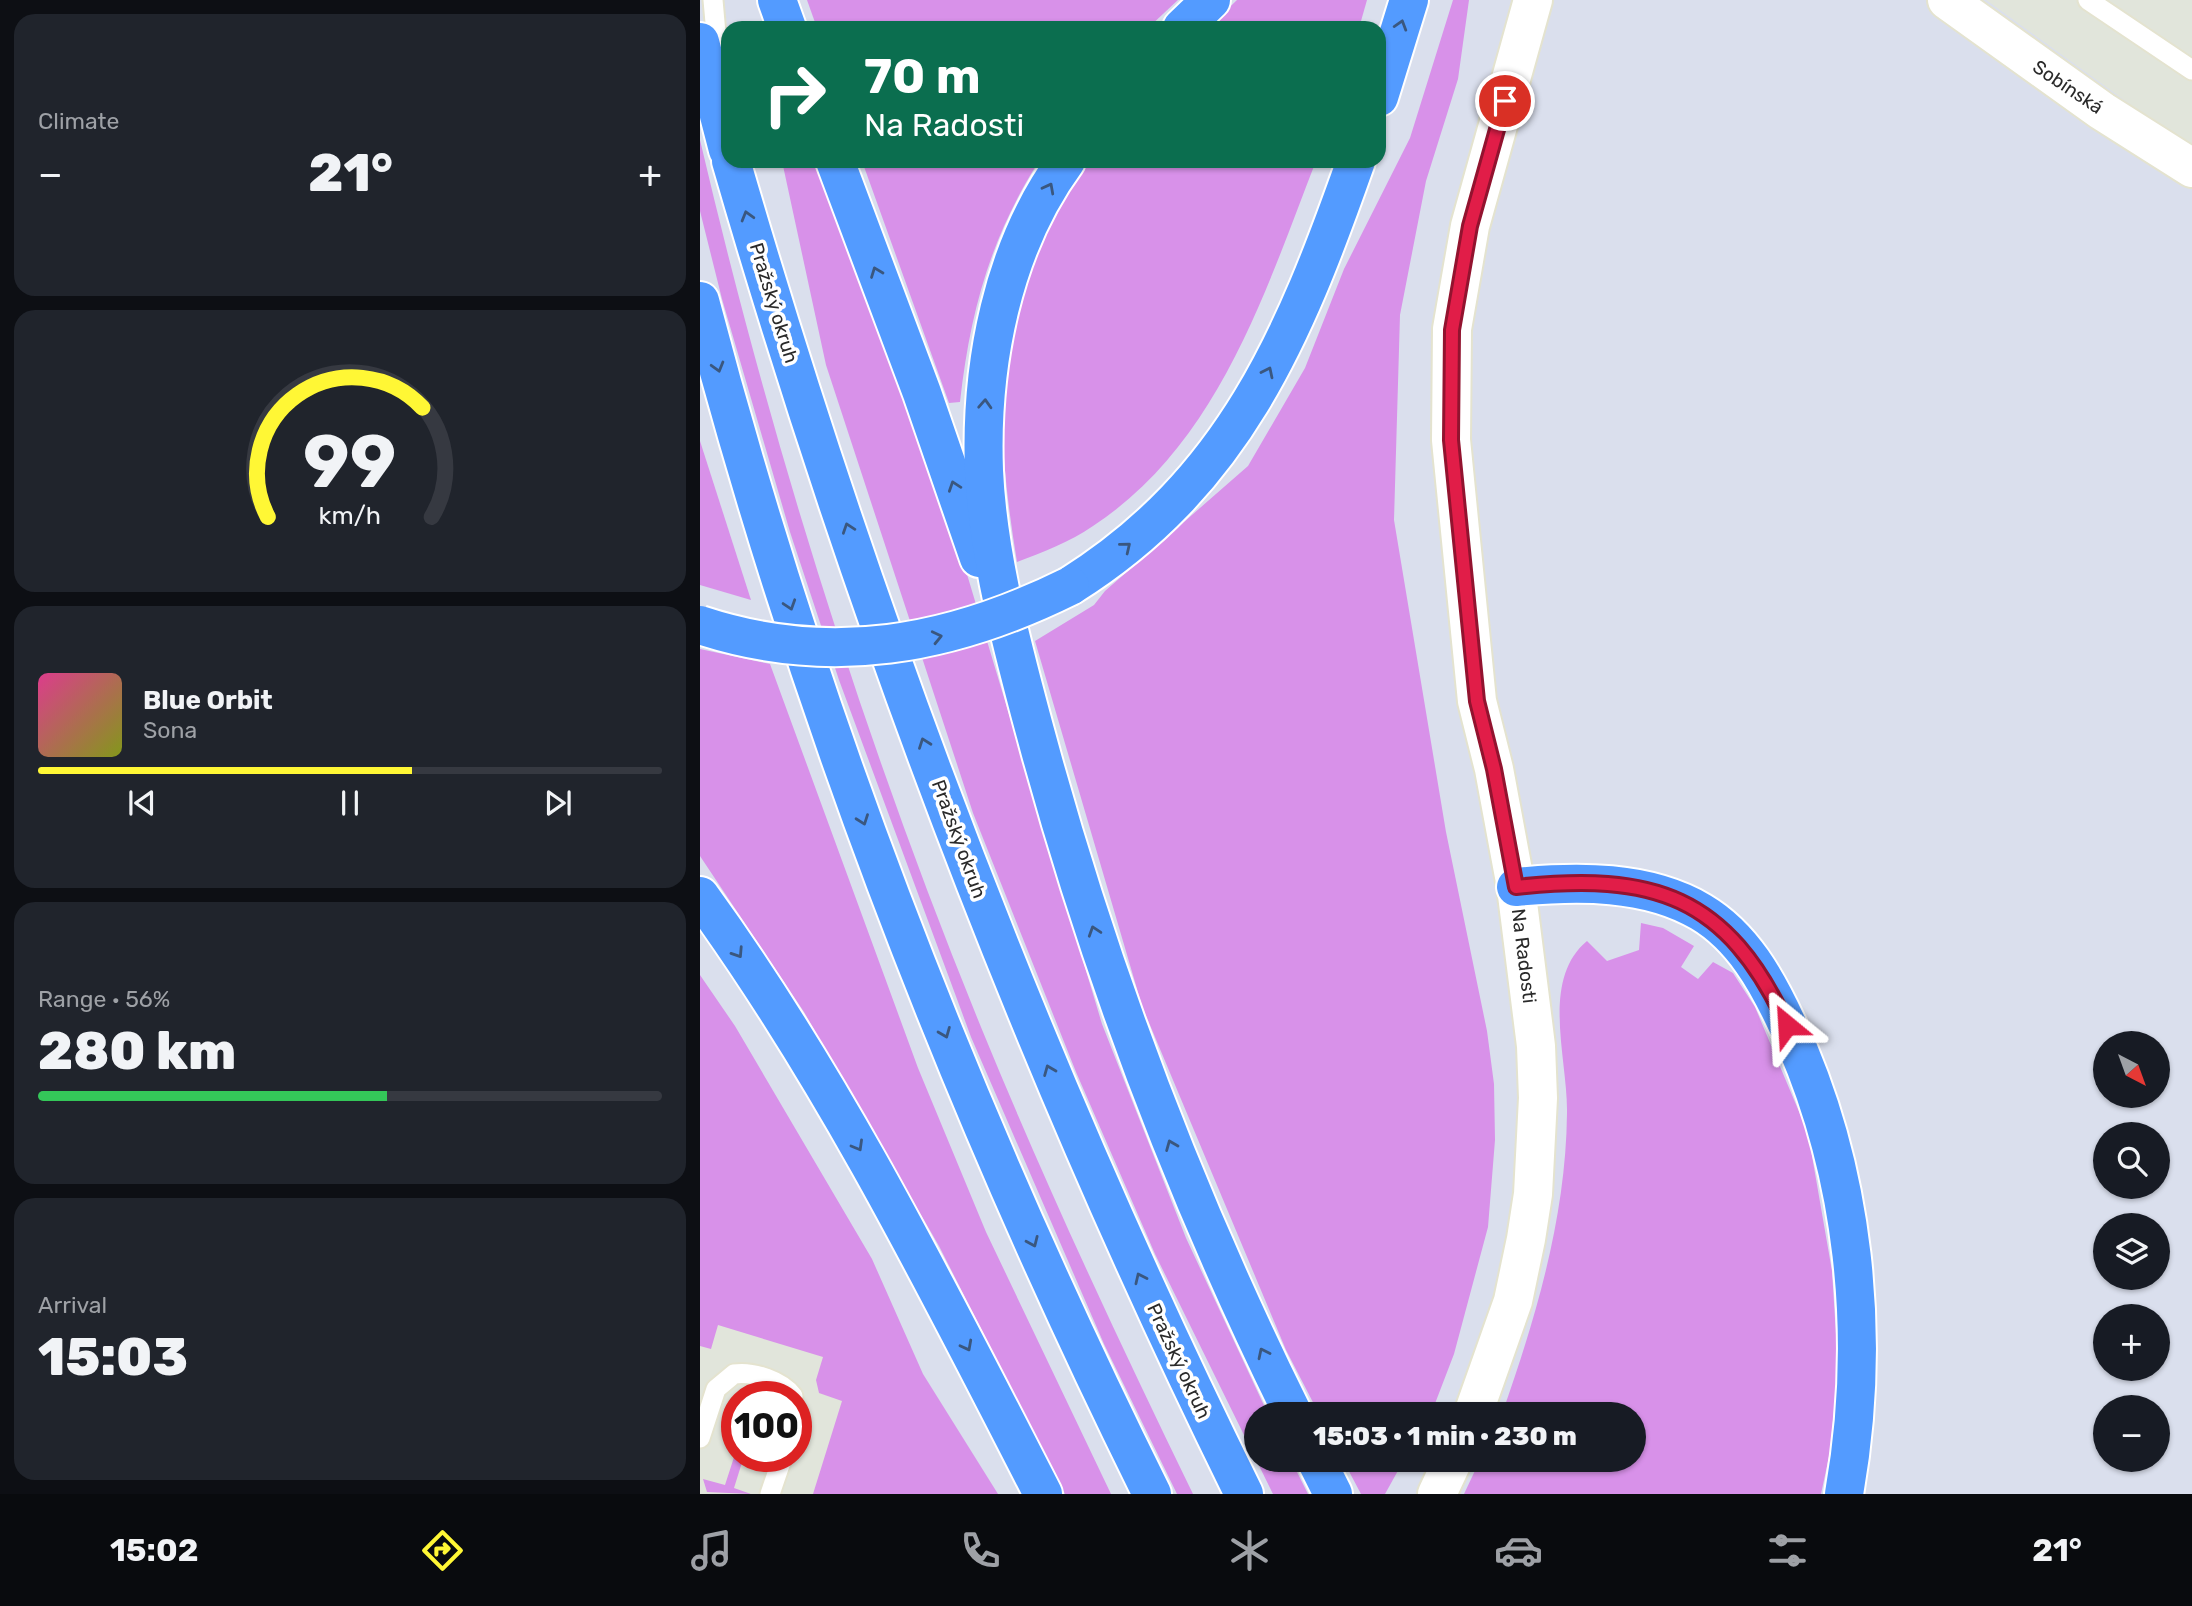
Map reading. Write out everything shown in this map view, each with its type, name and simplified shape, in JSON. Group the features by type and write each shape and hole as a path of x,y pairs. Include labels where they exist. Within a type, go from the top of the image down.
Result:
{"highway":[{"path":"777,0 784,21"},
{"path":"1189,21 1211,0"},
{"path":"1386,74 1409,0"},
{"name":"Pražský okruh","path":"700,42 721,122"},
{"name":"Pražský okruh","path":"734,168 836,492 985,911 1055,1084 1134,1266 1244,1494"},
{"path":"838,168 922,393 1024,689 1072,865 1126,1028 1206,1229 1287,1402"},
{"path":"1024,689 989,511 984,473 985,396 991,349 1015,259 1034,217 1062,168"},
{"path":"700,625 785,644 880,646 975,627 1070,586 1143,533 1188,490 1226,444 1266,377 1304,295 1353,168"},
{"path":"700,301 801,639 911,948 1020,1212 1153,1494"},
{"path":"1516,887 1621,886 1678,899 1703,913 1727,932 1765,981 1794,1040 1815,1093 1843,1203 1856,1309 1858,1361 1856,1412 1844,1494"},
{"path":"700,896 771,1003 859,1148 933,1280 1043,1494"},
{"path":"1322,1472 1333,1494"}],"main road":[{"name":"Na Radosti","path":"1476,1402 1513,1301 1533,1194 1538,1098 1536,1046 1516,887 1494,769 1477,701 1451,440 1452,330 1470,226 1533,0"},
{"name":"Sobínská","path":"1947,0 2102,111 2192,168"},
{"path":"1437,1494 1447,1472"}],"lane":[{"path":"713,0 721,76"},
{"path":"2088,0 2192,70"},
{"path":"726,1381 734,1374 748,1374 771,1381"},
{"path":"700,1438 716,1389 721,1385"},
{"path":"771,1494 778,1472"}],"shaded area":[{"path":"807,0 1178,0 1156,21 814,21"},
{"path":"1237,0 1367,0 1361,21 1215,21"},
{"path":"1453,0 1469,0 1458,79 1426,181 1400,315 1394,520 1446,832 1487,1031 1494,1084 1495,1140 1488,1227 1454,1354 1436,1402 1313,1402 1286,1350 1142,1006 1035,641 1094,605 1105,591 1248,466 1305,368 1344,269 1410,138"},
{"path":"1986,0 2192,0 2192,149"},
{"path":"700,140 758,367 790,479 860,703 899,814 983,1032 1032,1149 1193,1494 1177,1494 1104,1344 971,1037 839,680 790,532 722,299 700,211"},
{"path":"784,168 825,168 936,471 1102,1024 1186,1238 1262,1402 1244,1402 1244,1435 1155,1254 1076,1072 973,813 826,365"},
{"path":"865,168 1035,168 1007,219 995,248 976,307 960,402 949,403"},
{"path":"1084,168 1313,168 1277,262 1232,362 1205,409 1173,453 1136,492 1093,526 1066,542 1017,562 1004,451 1005,368 1021,293 1040,247"},
{"path":"700,441 751,600 700,585"},
{"path":"700,649 770,664 918,1068 986,1232 1111,1494 1065,1494 939,1246 804,1012 700,856"},
{"path":"1641,923 1663,928 1694,946 1681,967 1698,979 1713,962 1733,973 1755,1007 1808,1133 1832,1271 1838,1366 1830,1452 1821,1494 1464,1494 1474,1472 1646,1472 1646,1402 1506,1402 1547,1266 1561,1190 1567,1113 1560,1021 1564,977 1573,957 1587,941 1607,961 1639,950"},
{"path":"700,975 735,1026 872,1259 923,1374 998,1494 813,1494 842,1401 819,1393 816,1380 823,1357 718,1325 711,1349 700,1346"},
{"path":"700,1067 907,1494 700,1494"},
{"path":"729,1472 739,1472 734,1488 751,1494 707,1492 703,1479 725,1485"},
{"path":"1262,1472 1297,1472 1308,1494 1273,1494"},
{"path":"1349,1472 1397,1472 1385,1494 1361,1494"}],"route":[{"path":"1505,101 1470,226 1452,330 1451,440 1477,701 1494,769 1516,887 1581,884 1621,886 1678,899 1703,913 1741,947 1765,981 1787,1025"}]}
